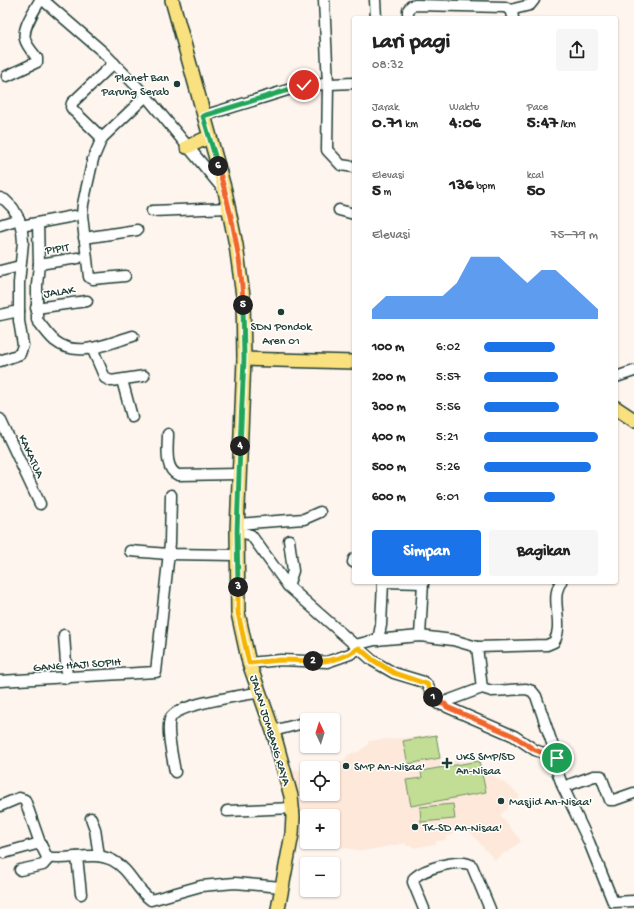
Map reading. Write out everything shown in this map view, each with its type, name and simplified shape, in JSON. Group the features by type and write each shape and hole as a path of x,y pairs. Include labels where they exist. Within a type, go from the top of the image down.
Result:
{"main road":[{"name":"JALAN JOMBANG RAYA","path":"172,0 225,191 236,245 243,296 244,359 237,527 238,613 249,663 260,692 291,796 292,834 278,909"},
{"path":"187,147 209,137"},
{"path":"244,359 352,362"},
{"path":"618,409 634,420"}],"street":[{"path":"7,76 37,62 37,58 25,40 24,34 29,20 42,0 114,64 146,96 225,191"},
{"path":"324,0 328,84 327,150 341,165 352,167"},
{"path":"375,0 376,16"},
{"path":"408,16 411,6 416,5 506,8 512,14 530,5 534,0"},
{"path":"102,138 71,107 72,103 114,64"},
{"path":"203,116 296,87 352,83"},
{"path":"125,276 93,279 89,277 84,238 83,204 93,159 102,138 146,96"},
{"path":"0,198 5,200 27,224 39,264 36,308 26,319"},
{"path":"152,211 229,208"},
{"path":"339,210 352,213"},
{"path":"0,225 27,224 74,216"},
{"path":"0,361 17,356 22,351 26,319 20,266 27,224"},
{"path":"84,238 137,230"},
{"name":"PIPIT","path":"39,264 78,258"},
{"path":"0,271 20,266"},
{"name":"JALAK","path":"36,308 87,300"},
{"path":"0,315 26,319 66,348 78,350 92,348 133,336"},
{"path":"92,348 105,378 111,381 144,376"},
{"path":"618,376 634,371"},
{"path":"122,380 132,417"},
{"name":"KAKATUA","path":"0,419 40,504"},
{"path":"168,434 169,467 172,473 178,475 239,474"},
{"path":"168,554 171,495"},
{"path":"237,527 304,519 320,512"},
{"path":"237,527 251,535 288,586 373,660 394,673 427,684 438,704 445,704 447,701 482,688 492,692 526,689 532,691 536,696 557,758 557,772 589,842 611,906 634,901"},
{"path":"288,586 293,571 289,540"},
{"path":"130,551 168,554 237,555"},
{"name":"GANG HAJI SOPIH","path":"0,681 156,672 168,554"},
{"path":"378,640 381,625 384,584"},
{"path":"420,636 423,584"},
{"path":"249,663 281,660 327,662 350,654 357,646 378,640 420,636 453,640 477,647 547,645 554,642 557,635 556,593 560,584"},
{"path":"64,635 67,678"},
{"path":"477,647 482,688"},
{"path":"175,772 169,726 170,718 187,706 260,692"},
{"path":"445,704 447,707 514,736 535,750 557,758"},
{"path":"272,731 300,724"},
{"path":"563,787 594,776 602,776 610,800 634,793"},
{"path":"0,806 19,798 25,800 40,843 45,854 49,858"},
{"path":"227,811 292,808"},
{"path":"91,818 95,829 99,856"},
{"path":"4,853 40,843"},
{"path":"77,856 82,894"},
{"path":"20,870 43,865 49,858 99,856 113,860 127,872 150,904 201,886 234,884 282,887"},
{"path":"424,909 413,882 414,878 450,863 458,862 468,863 472,866 490,909"}],"shaded area":[{"path":"436,735 441,761 479,761 481,768 510,787 520,796 500,815 521,841 507,853 505,852 495,860 467,829 453,831 453,835 446,836 446,840 436,841 436,844 413,848 413,846 406,846 406,843 363,851 340,847 340,809 300,809 292,771 300,769 300,801 340,801 340,761 346,760 346,757 351,753 358,752 368,745 368,741"},
{"path":"300,823 300,839 298,839"}],"green space":[{"path":"436,735 440,758 408,764 403,741"},
{"path":"479,761 486,792 411,806 406,780 422,778 421,771"},
{"path":"453,804 455,819 421,822 420,807"}],"place":[{"name":"Planet Ban Parung Serab","path":"177,84"},
{"name":"SDN Pondok Aren 01","path":"281,312"},
{"name":"UKS SMP/SD An-Nisaa","path":"447,763"},
{"name":"SMP An-Nisaa'","path":"346,766"},
{"name":"Masjid An-Nisaa'","path":"501,801"},
{"name":"TK-SD An-Nisaa'","path":"415,827"}],"route":[{"path":"304,85 203,116 225,191 236,245 243,296 244,359 237,555 238,613 249,663 281,660 327,662 350,654 359,648 384,668 394,673 420,680 427,684 438,704 445,704 447,707 514,736 535,750 557,758"}]}
